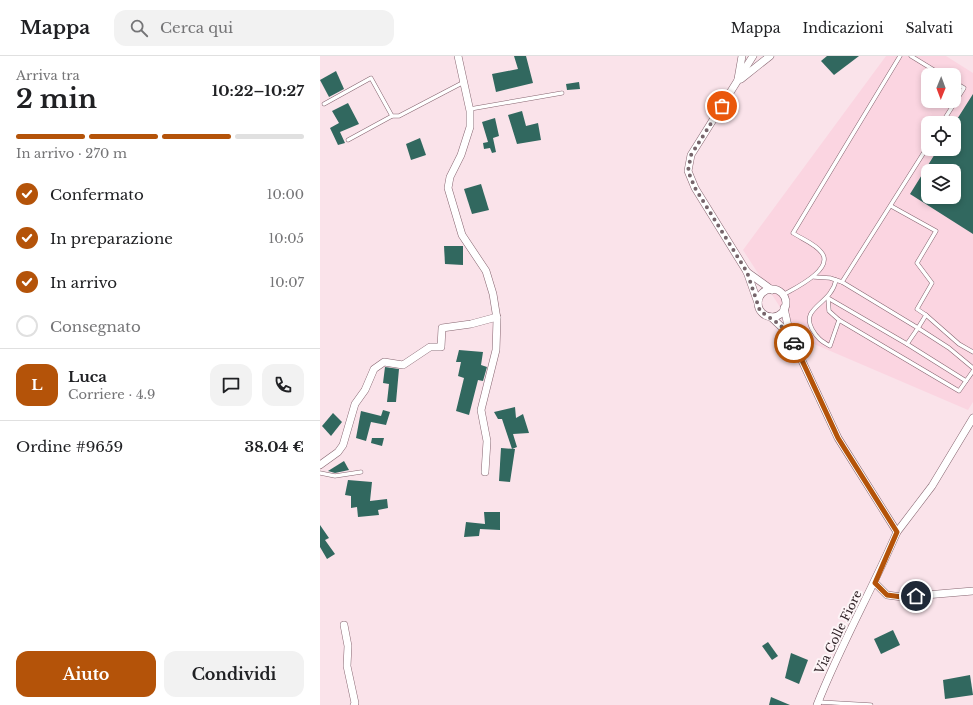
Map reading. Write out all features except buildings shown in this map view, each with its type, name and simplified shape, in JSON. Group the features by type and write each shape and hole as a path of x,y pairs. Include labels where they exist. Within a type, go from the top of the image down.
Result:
{"street":[{"path":"458,56 470,109 470,127 467,141 450,177 448,188 462,235 486,270 493,294 497,317 496,350 481,410 487,441 485,472"},
{"path":"738,81 742,56"},
{"path":"738,81 770,56"},
{"path":"752,59 691,155 688,171 695,188 747,272 761,312 771,317 790,335"},
{"path":"747,272 772,290 783,295 784,308 790,335 838,438 897,532"},
{"path":"758,303 761,295 772,290"},
{"path":"771,317 779,314 784,308"},
{"path":"320,465 338,452 343,445 355,404 365,390 374,369 384,362 403,364 430,347 441,347 442,328 472,324 497,317"},
{"name":"Via Colle Fiore","path":"817,704 833,664 875,583 897,532 932,486 973,418"},
{"path":"875,583 887,595 902,597 973,591"},
{"path":"344,624 348,646 347,666 355,703 354,705"}],"lane":[{"path":"783,295 814,277 822,265 824,260 823,253 793,234 900,56"},
{"path":"911,56 931,68"},
{"path":"324,104 371,78 392,116"},
{"path":"348,140 392,116 399,116 416,109 465,82"},
{"path":"470,109 562,93"},
{"path":"842,282 922,156"},
{"path":"891,206 936,231 916,263 932,283 918,310 926,315 959,344 973,352"},
{"path":"814,277 830,278 842,282 949,348 973,368"},
{"path":"836,280 835,287 828,298 810,313 808,321 818,340 830,346 839,320"},
{"path":"828,298 829,311 839,320 959,392 973,371"},
{"path":"828,298 907,344 966,381"},
{"path":"907,344 926,315"},
{"path":"320,473 335,476 361,472"},
{"path":"817,704 871,705"}],"shaded area":[{"path":"886,56 946,56 973,73 973,402 968,410 800,338 743,250"}],"way so far":[{"path":"722,106 691,155 688,171 695,188 747,272 760,311 771,317 779,324 790,335 794,343"}],"route":[{"path":"794,343 838,438 897,532 875,583 887,595 902,597 916,596"}]}
